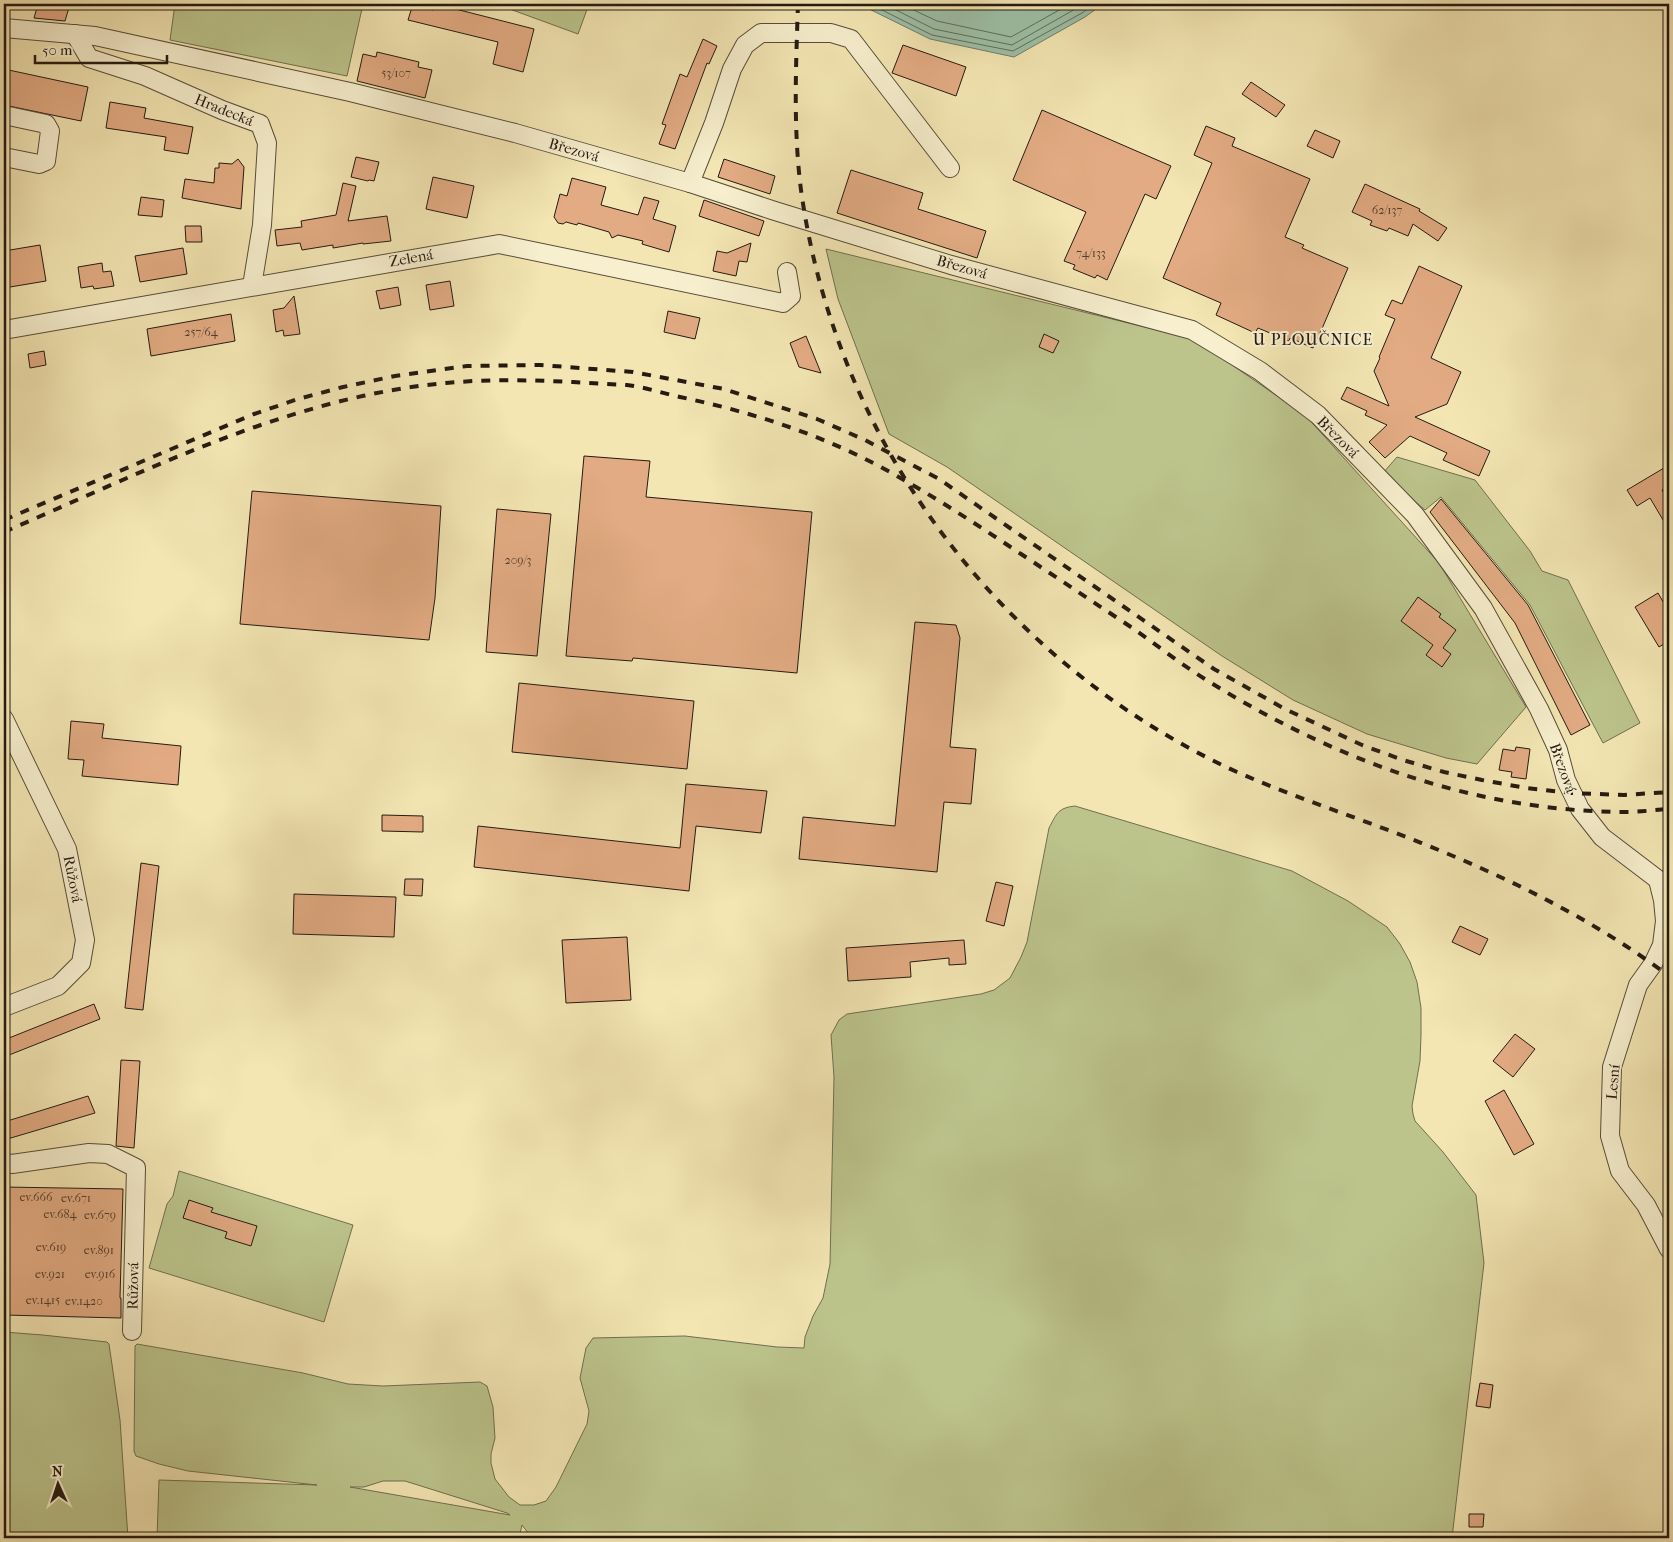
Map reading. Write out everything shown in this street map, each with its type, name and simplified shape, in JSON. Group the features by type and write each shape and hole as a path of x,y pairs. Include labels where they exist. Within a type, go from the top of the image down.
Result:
{"street":[{"name":"Březová","path":"4,28 95,36 350,92 515,133 690,183 775,211 951,264 1192,330 1260,372 1318,416 1415,515 1487,616 1539,709 1558,750 1566,780 1580,809 1602,837 1664,884"},
{"path":"690,183 714,123 732,69 745,45 761,33 831,33 851,39 950,168"},
{"name":"Hradecká","path":"74,34 89,58 145,76 222,110 260,124 267,143 262,225 252,286"},
{"path":"4,115 46,124 50,131 46,161 39,164 4,157"},
{"name":"Zelená","path":"4,330 499,244 783,303 791,296 787,272"},
{"name":"Růžová","path":"4,719 67,849 85,940 81,964 58,986 4,1007"},
{"name":"Lesní","path":"1664,884 1662,945 1653,964 1638,985 1612,1067 1610,1136 1620,1171 1646,1205 1669,1249"},
{"name":"Růžová","path":"4,1163 12,1164 89,1153 108,1154 136,1168 132,1331"}],"shaded area":[{"path":"175,4 363,4 347,76 170,40"},
{"path":"496,4 589,4 578,34"},
{"path":"826,249 1194,339 1305,415 1439,563 1526,707 1477,764 1446,758 1367,734 1293,700 1222,656 947,467 889,434 838,299"},
{"path":"1397,457 1475,480 1530,551 1542,571 1568,580 1640,723 1603,743 1530,605 1441,497 1425,510 1383,473"},
{"path":"1075,806 1292,871 1348,901 1387,927 1400,944 1410,962 1417,982 1421,1008 1420,1061 1412,1106 1413,1114 1415,1121 1443,1152 1476,1195 1484,1263 1452,1538 532,1538 522,1525 519,1538 157,1538 159,1480 317,1485 188,1471 136,1456 134,1451 135,1346 137,1344 303,1373 348,1384 383,1386 480,1382 487,1386 493,1407 495,1438 491,1463 495,1479 509,1497 520,1505 534,1505 546,1501 556,1487 587,1424 589,1411 580,1378 586,1348 593,1338 685,1336 777,1347 804,1348 805,1337 813,1316 823,1298 830,1264 834,1077 831,1035 839,1020 847,1014 981,994 994,990 1010,978 1027,942 1049,828 1061,810","holes":["383,1481 405,1481 507,1513 510,1515 350,1487 364,1487"]},
{"path":"179,1171 353,1225 324,1322 149,1268 167,1204 173,1196"},
{"path":"4,1332 107,1342 109,1344 120,1420 128,1538 4,1538"}],"water":[{"path":"859,4 1103,4 1085,17 1014,57 930,39"}],"building":[{"path":"38,4 70,4 65,21 34,18"},
{"path":"413,4 433,10 436,4 534,29 523,72 493,64 498,42 408,20"},
{"path":"703,39 717,46 709,64 707,63 675,149 659,144 666,125 662,124 680,74 687,77"},
{"path":"903,45 966,67 956,96 892,73"},
{"path":"377,52 419,62 418,67 432,70 425,98 357,81 363,54 376,57"},
{"path":"4,69 88,87 81,121 4,105"},
{"path":"1251,82 1285,105 1276,117 1242,94"},
{"path":"110,102 146,108 144,118 193,127 188,154 164,150 166,137 106,128"},
{"path":"1042,110 1171,166 1156,199 1145,194 1107,280 1097,275 1095,278 1073,269 1075,265 1064,261 1086,212 1013,180"},
{"path":"1206,126 1235,138 1232,146 1310,179 1285,237 1304,245 1302,248 1348,268 1313,348 1290,338 1289,341 1258,328 1255,333 1216,315 1221,303 1163,278 1212,163 1194,155"},
{"path":"1315,130 1340,141 1333,158 1307,146"},
{"path":"356,157 379,162 374,181 351,177"},
{"path":"238,159 244,167 241,209 182,198 185,179 214,183 215,168 219,168 219,163 232,164"},
{"path":"724,159 775,176 770,194 718,177"},
{"path":"851,170 923,193 918,209 986,231 977,258 837,213"},
{"path":"433,177 474,186 467,218 426,209"},
{"path":"572,178 606,187 601,205 638,215 644,197 659,201 653,219 676,226 669,252 642,244 643,241 618,235 612,238 609,232 578,223 577,225 566,222 563,224 558,223 554,217 560,194 567,196"},
{"path":"343,183 356,186 348,221 387,216 391,241 333,248 333,245 302,250 300,243 277,246 275,230 302,227 301,221 336,215"},
{"path":"1365,184 1420,209 1419,211 1447,228 1438,241 1413,224 1408,236 1389,228 1387,231 1370,225 1372,221 1352,212"},
{"path":"141,197 164,200 162,217 138,215"},
{"path":"704,200 764,221 759,236 699,216"},
{"path":"185,226 201,226 202,242 186,242"},
{"path":"751,243 747,262 739,261 736,276 713,271 717,251 727,253"},
{"path":"40,245 46,281 4,288 4,251"},
{"path":"183,248 187,274 140,282 135,256"},
{"path":"102,263 103,272 111,271 114,286 94,289 93,286 81,288 78,267"},
{"path":"1419,266 1462,286 1431,358 1461,372 1447,404 1415,417 1490,451 1479,476 1443,460 1447,453 1410,436 1385,458 1369,442 1387,425 1365,415 1367,411 1341,399 1347,387 1389,406 1374,371 1395,319 1385,315 1392,300 1402,304"},
{"path":"450,281 454,306 430,310 426,285"},
{"path":"398,287 401,305 380,309 376,291"},
{"path":"294,296 300,334 284,336 283,330 276,332 273,310 284,308"},
{"path":"668,311 700,318 695,339 664,332"},
{"path":"231,314 235,341 151,356 147,329"},
{"path":"1044,334 1059,341 1053,353 1039,347"},
{"path":"806,336 821,373 799,367 790,343"},
{"path":"44,351 46,365 30,368 28,354"},
{"path":"584,456 650,461 646,497 812,512 797,673 633,658 632,661 566,656"},
{"path":"1669,465 1669,486 1662,490 1669,502 1669,530 1650,498 1637,506 1627,490"},
{"path":"252,491 441,506 435,598 429,640 240,624"},
{"path":"1441,499 1528,605 1590,725 1571,735 1515,623 1430,512"},
{"path":"497,509 551,514 537,656 486,652"},
{"path":"1658,593 1669,612 1669,641 1659,647 1635,607"},
{"path":"1418,597 1441,614 1439,617 1456,630 1443,648 1451,654 1442,667 1426,655 1433,645 1401,621"},
{"path":"915,622 956,625 960,638 950,747 976,749 971,804 944,802 937,872 799,859 803,817 895,826"},
{"path":"519,683 694,701 687,769 512,752"},
{"path":"71,721 104,724 102,738 181,746 178,785 82,776 84,760 68,759"},
{"path":"1516,747 1530,749 1526,779 1511,777 1512,772 1499,770 1503,749 1515,751"},
{"path":"686,784 767,791 761,833 696,826 689,891 474,867 478,826 680,848"},
{"path":"382,815 423,816 423,832 382,831"},
{"path":"141,863 159,866 143,1010 125,1008"},
{"path":"405,879 423,879 422,896 404,895"},
{"path":"996,882 1013,886 1004,926 986,921"},
{"path":"294,894 396,897 394,937 293,934"},
{"path":"1460,926 1488,939 1480,955 1452,942"},
{"path":"627,937 631,1000 566,1003 562,940"},
{"path":"964,940 966,964 949,965 949,958 910,962 911,977 848,981 846,948"},
{"path":"94,1004 100,1019 4,1057 4,1040"},
{"path":"1515,1034 1535,1049 1513,1077 1493,1061"},
{"path":"121,1060 140,1061 134,1148 116,1146"},
{"path":"1504,1090 1534,1144 1514,1155 1485,1101"},
{"path":"88,1096 95,1113 4,1140 4,1122"},
{"path":"4,1187 123,1189 121,1318 4,1315"},
{"path":"189,1200 213,1208 211,1212 257,1226 251,1246 225,1238 227,1232 183,1218"},
{"path":"1480,1383 1493,1385 1490,1408 1476,1406"},
{"path":"1469,1514 1484,1514 1483,1527 1469,1527"}],"railway":[{"path":"798,4 796,50 798,167 820,284 851,373 893,458 944,536 1005,608 1075,672 1153,727 1237,772 1424,844 1520,886 1611,937 1669,976"},
{"path":"4,520 254,414 298,399 343,387 395,376 467,366 540,365 633,372 724,389 817,419 865,440 939,479 1214,669 1285,709 1362,745 1444,772 1526,788 1572,793 1624,795 1669,792"},
{"path":"4,532 220,440 275,420 331,404 388,391 446,383 494,380 627,385 755,416 804,432 875,464 985,530 1134,629 1208,681 1305,735 1356,757 1407,776 1460,791 1513,802 1568,809 1624,812 1669,809"}],"district":[{"name":"U PLOUČNICE","path":"1313,339"}]}
